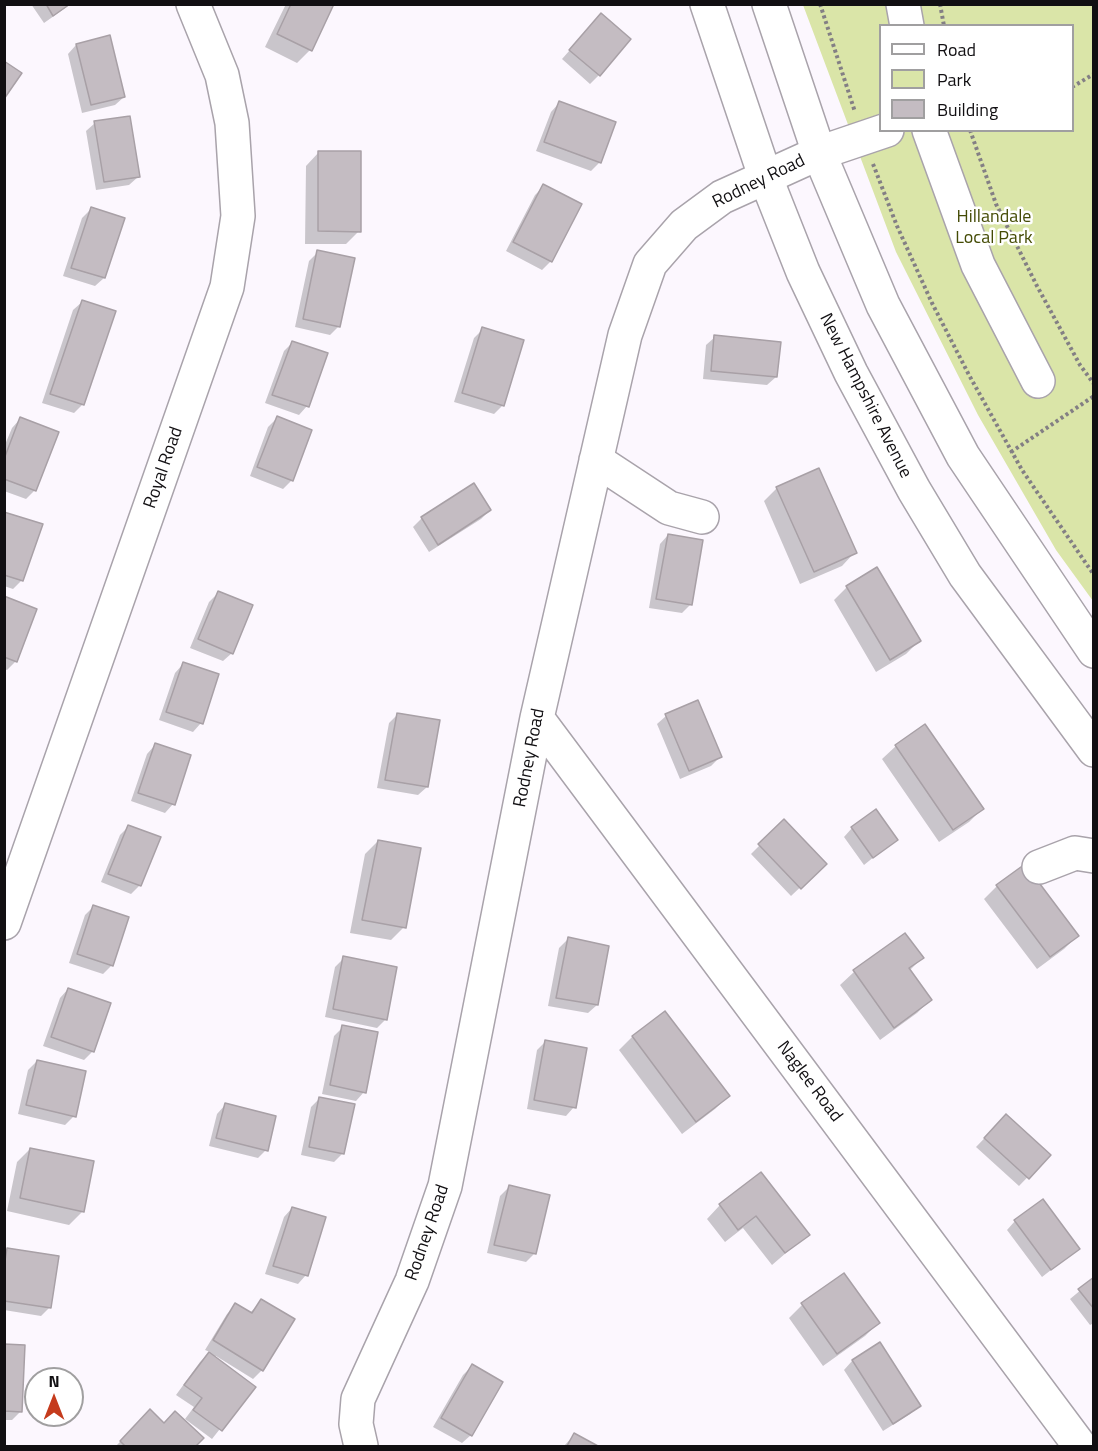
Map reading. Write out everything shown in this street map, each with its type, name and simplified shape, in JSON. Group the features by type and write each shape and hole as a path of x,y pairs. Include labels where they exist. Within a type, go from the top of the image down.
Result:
{"street":[{"name":"Royal Road","path":"4,923 227,287 238,216 232,123 222,75 193,4"},
{"name":"New Hampshire Avenue","path":"707,4 765,176 802,272 851,373 914,490 965,575 1094,750"},
{"path":"769,4 819,153 883,305 963,456 1094,651"},
{"path":"903,4 907,24"},
{"name":"Rodney Road","path":"361,1446 356,1424 358,1400 412,1281 445,1186 537,718 625,335 650,264 684,225 722,196 819,153 881,132"},
{"path":"930,132 978,265 1038,381"},
{"path":"596,460 669,508 702,517"},
{"name":"Naglee Road","path":"537,718 1080,1446"},
{"path":"1039,867 1075,853 1094,856"}],"path":[{"path":"820,4 857,119"},
{"path":"940,4 944,24"},
{"path":"1074,86 1094,74"},
{"path":"971,132 996,204 1037,286 1080,364 1094,384"},
{"path":"871,160 897,226 932,303 1011,452 1094,575"},
{"path":"1011,452 1094,396"}],"green space":[{"name":"Hillandale Local Park","path":"803,5 1093,5 1093,601 1056,550 978,415 896,252"}],"building":[{"path":"46,4 70,4 53,16"},
{"path":"291,4 334,4 312,51 277,34"},
{"path":"601,13 631,39 600,76 569,50"},
{"path":"110,35 125,97 91,105 76,44"},
{"path":"4,61 22,73 4,99"},
{"path":"559,101 616,122 601,163 544,142"},
{"path":"130,116 140,177 104,182 94,121"},
{"path":"318,151 361,151 361,232 318,231"},
{"path":"543,184 582,204 552,262 513,242"},
{"path":"91,207 125,218 105,278 71,268"},
{"path":"317,250 355,258 340,327 303,319"},
{"path":"82,300 116,311 84,405 50,394"},
{"path":"482,327 524,340 504,406 462,393"},
{"path":"714,335 781,342 777,377 711,371"},
{"path":"292,341 328,353 309,407 272,395"},
{"path":"277,416 312,430 293,481 257,467"},
{"path":"20,417 59,432 36,491 4,479 4,459"},
{"path":"819,468 857,553 814,572 776,487"},
{"path":"474,483 491,510 438,545 421,517"},
{"path":"4,512 43,524 23,581 4,575"},
{"path":"668,534 703,540 692,605 656,599"},
{"path":"877,567 921,641 890,660 846,586"},
{"path":"218,591 253,605 233,654 198,639"},
{"path":"4,596 37,609 17,662 4,657"},
{"path":"183,662 219,674 203,724 166,712"},
{"path":"698,700 722,757 689,771 665,714"},
{"path":"397,713 440,720 428,787 385,780"},
{"path":"925,724 984,809 953,830 895,745"},
{"path":"155,743 191,755 175,805 138,793"},
{"path":"876,809 898,840 873,858 851,827"},
{"path":"784,819 827,864 801,889 758,844"},
{"path":"128,825 161,837 141,886 108,874"},
{"path":"378,840 421,848 406,928 362,920"},
{"path":"1025,864 1079,936 1050,957 996,885"},
{"path":"93,905 129,917 113,966 77,954"},
{"path":"905,933 924,958 909,968 932,1000 894,1028 853,970"},
{"path":"568,937 609,946 598,1005 556,998"},
{"path":"343,956 397,967 387,1020 333,1009"},
{"path":"68,988 111,1003 94,1052 51,1037"},
{"path":"665,1011 730,1096 696,1122 632,1036"},
{"path":"342,1025 378,1032 366,1093 330,1085"},
{"path":"545,1040 587,1048 576,1108 534,1100"},
{"path":"37,1060 86,1071 76,1117 26,1105"},
{"path":"319,1097 355,1104 344,1154 309,1147"},
{"path":"225,1103 276,1116 268,1151 216,1138"},
{"path":"1006,1114 1051,1155 1029,1179 984,1138"},
{"path":"30,1148 94,1161 84,1212 20,1198"},
{"path":"761,1172 810,1235 785,1253 756,1216 738,1230 719,1204"},
{"path":"509,1185 550,1195 536,1254 494,1245"},
{"path":"1043,1199 1080,1249 1051,1270 1014,1220"},
{"path":"292,1207 326,1217 308,1276 273,1266"},
{"path":"7,1248 59,1256 51,1308 4,1301 4,1267"},
{"path":"844,1273 880,1323 837,1354 801,1303"},
{"path":"1094,1277 1094,1309 1078,1289"},
{"path":"261,1299 295,1319 263,1371 213,1340 235,1303 252,1313"},
{"path":"880,1342 921,1406 893,1424 852,1360"},
{"path":"4,1344 25,1345 22,1412 4,1411"},
{"path":"209,1352 256,1387 222,1431 193,1410 202,1398 184,1385"},
{"path":"472,1364 503,1382 472,1436 441,1418"},
{"path":"150,1409 164,1423 175,1411 204,1438 196,1446 125,1446 120,1441"},
{"path":"574,1433 598,1446 567,1446"}]}
